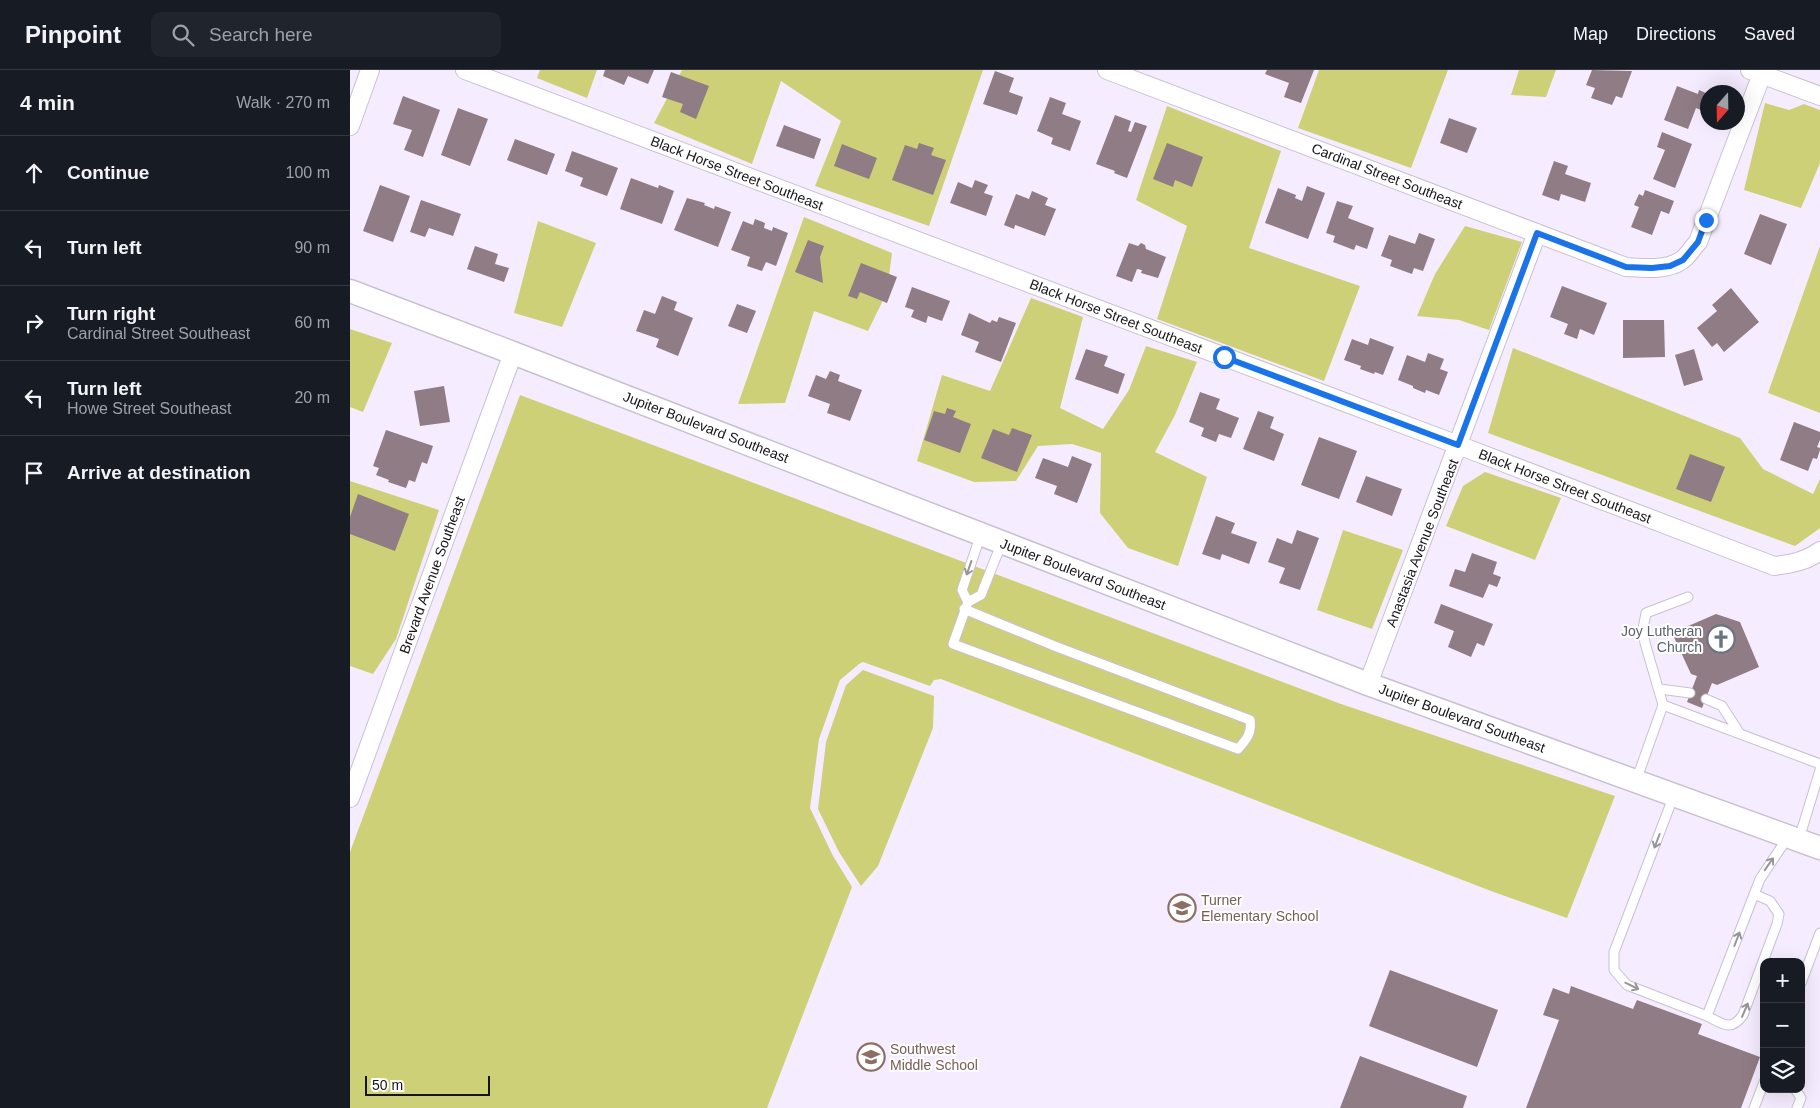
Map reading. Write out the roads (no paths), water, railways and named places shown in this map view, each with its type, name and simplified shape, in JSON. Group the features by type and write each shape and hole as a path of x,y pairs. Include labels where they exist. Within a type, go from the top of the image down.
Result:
{"street":[{"path":"350,126 370,70"},
{"name":"Black Horse Street Southeast","path":"465,70 1774,566 1795,564 1811,557 1820,550"},
{"name":"Cardinal Street Southeast","path":"1107,70 1626,267 1652,268 1670,266 1683,260 1698,242 1756,72"},
{"path":"1756,72 1820,96"},
{"name":"Anastasia Avenue Southeast","path":"1368,684 1537,233"},
{"name":"Jupiter Boulevard Southeast","path":"350,291 1368,684 1820,848"},
{"name":"Brevard Avenue Southeast","path":"350,798 513,353"}],"lane":[{"path":"966,605 1057,647 1250,720 1251,728 1248,738 1238,748 953,644 966,605 962,590 981,534"},
{"path":"966,605 981,595 1002,542"},
{"path":"1636,781 1663,705 1643,629 1646,613 1688,597"},
{"path":"1660,689 1690,693"},
{"path":"1706,699 1722,706 1740,734"},
{"path":"1663,705 1820,764"},
{"path":"1706,1016 1764,871 1793,839 1820,770"},
{"path":"1674,795 1614,952 1614,970 1627,985 1727,1026 1737,1023 1743,1015 1779,914 1770,901 1754,894"},
{"path":"1805,972 1820,933"},
{"path":"1754,1108 1760,1092"},
{"path":"1797,1108 1801,1098 1798,1093"}],"place":[{"name":"Joy Lutheran Church","path":"1721,639"},
{"name":"Turner Elementary School","path":"1182,908"},
{"name":"Southwest Middle School","path":"871,1057"}]}
